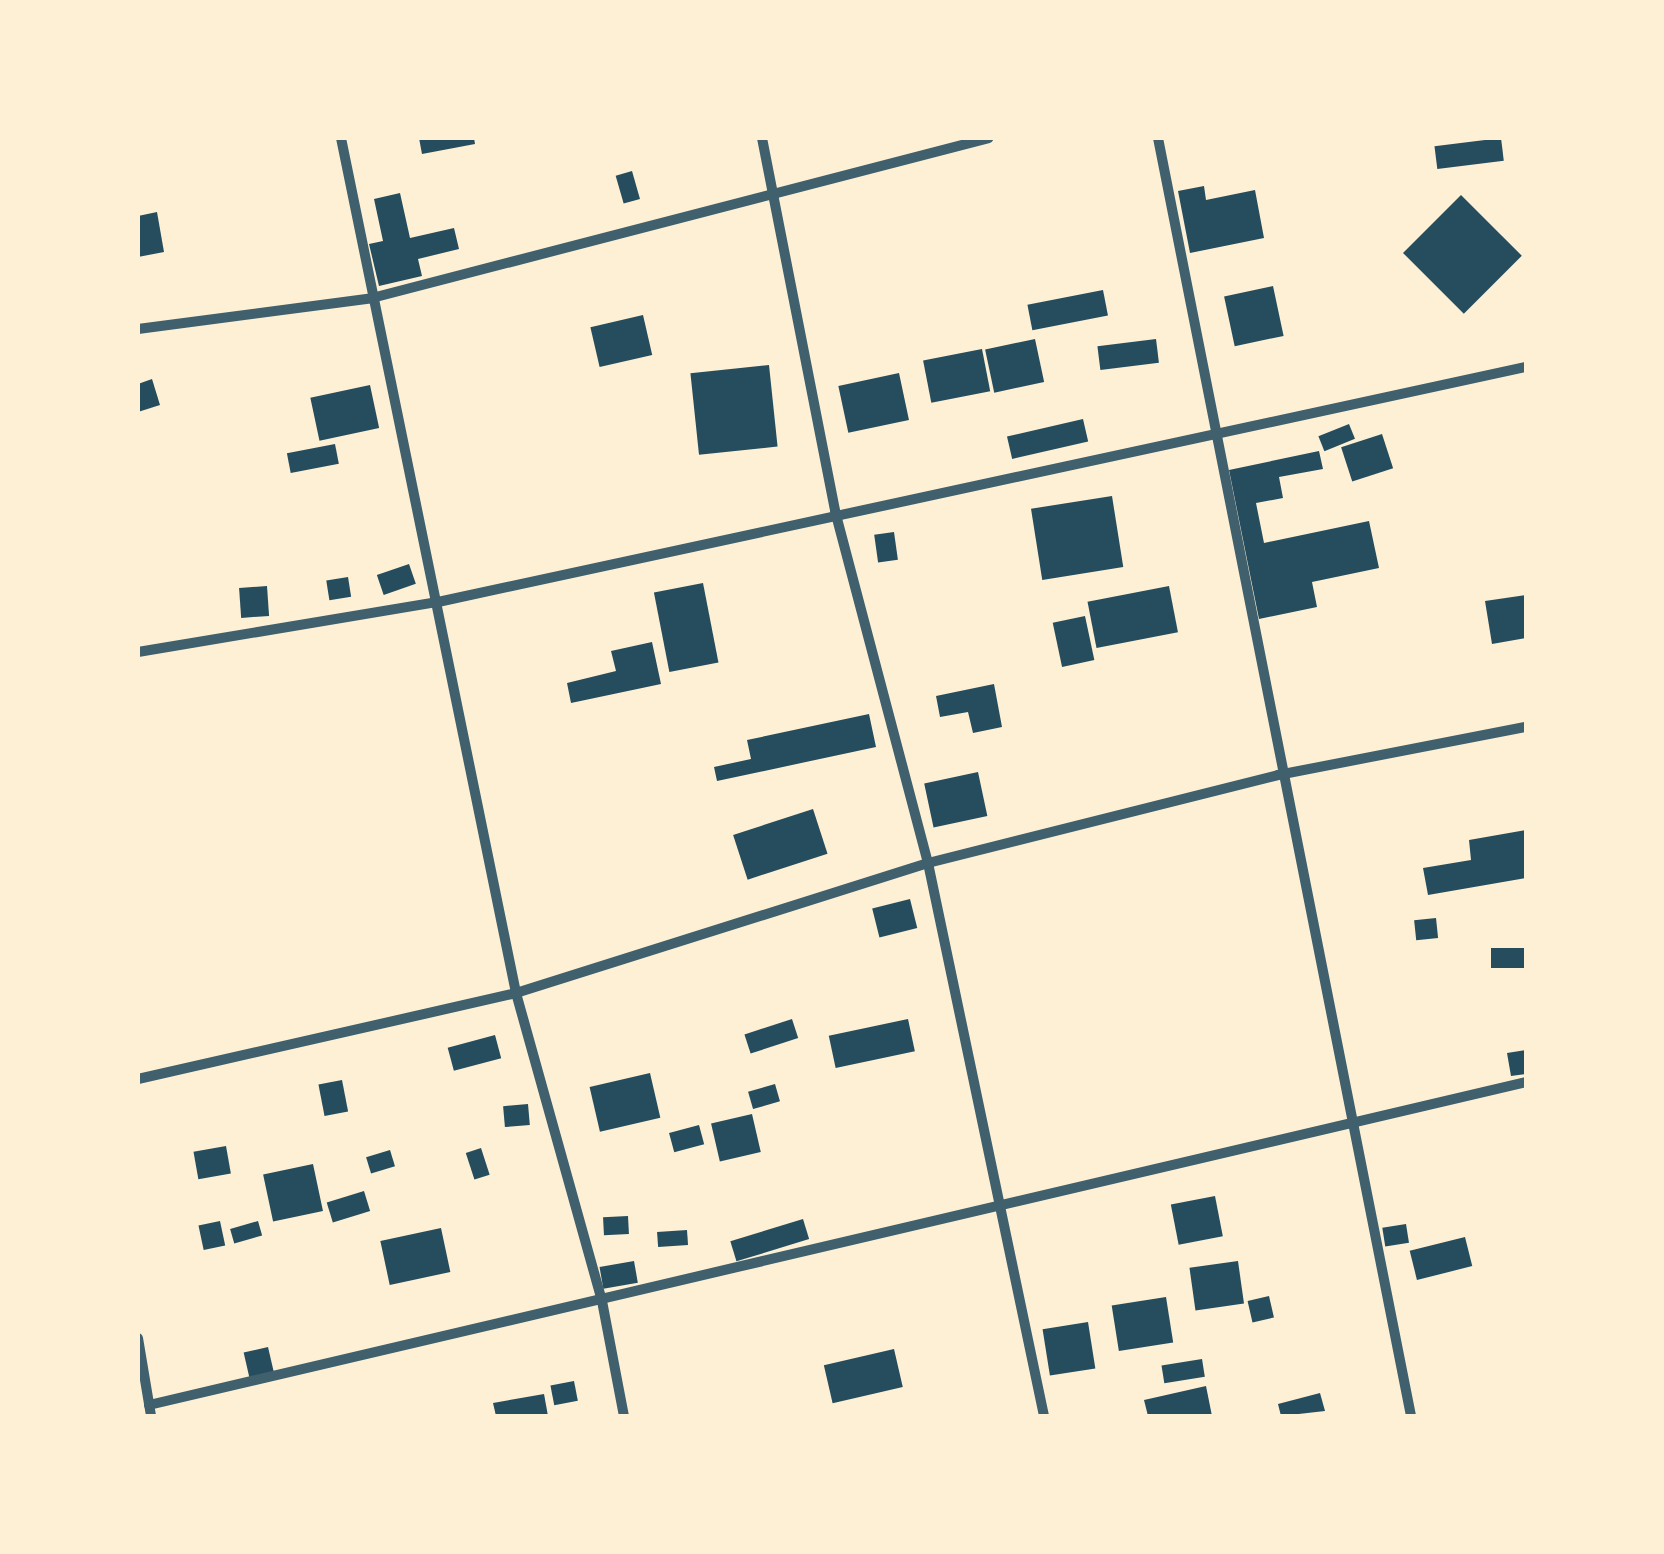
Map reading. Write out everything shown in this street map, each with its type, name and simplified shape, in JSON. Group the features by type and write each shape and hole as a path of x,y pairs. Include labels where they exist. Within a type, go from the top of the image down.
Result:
{"street":[{"path":"341,138 516,993 602,1301 624,1416"},
{"path":"762,138 835,511 928,863 1044,1416"},
{"path":"138,329 372,298 772,189 989,138"},
{"path":"1158,138 1278,775 1412,1416"},
{"path":"138,652 438,602 1215,428 1526,367"},
{"path":"138,1079 516,993 928,863 1278,775 1526,728"},
{"path":"138,1338 150,1411 1526,1082"}],"building":[{"path":"419,138 474,138 475,144 422,154"},
{"path":"1501,138 1504,161 1437,169 1434,146"},
{"path":"632,171 640,199 624,204 616,176"},
{"path":"1204,186 1206,200 1255,190 1264,238 1190,253 1178,191"},
{"path":"400,193 410,238 454,228 459,249 418,259 422,276 379,286 369,244 383,241 374,199"},
{"path":"1461,195 1522,256 1464,314 1403,253"},
{"path":"157,212 164,252 138,257 138,216"},
{"path":"1273,286 1284,336 1235,346 1224,296"},
{"path":"1103,290 1108,316 1032,330 1027,305"},
{"path":"643,315 652,355 600,367 590,327"},
{"path":"1035,339 1044,382 994,393 985,350"},
{"path":"1156,339 1159,363 1100,370 1097,346"},
{"path":"982,349 990,391 931,403 923,360"},
{"path":"769,365 778,447 699,455 690,373"},
{"path":"899,373 909,420 848,433 838,386"},
{"path":"152,379 160,405 138,412 138,384"},
{"path":"370,385 379,428 319,441 310,398"},
{"path":"1083,419 1088,441 1012,459 1007,437"},
{"path":"1349,424 1355,439 1324,451 1318,436"},
{"path":"1382,434 1393,468 1352,482 1341,447"},
{"path":"335,444 339,464 291,473 287,453"},
{"path":"1319,451 1323,469 1279,477 1283,498 1256,503 1264,543 1369,521 1379,568 1312,582 1317,607 1259,619 1229,470"},
{"path":"1112,496 1123,567 1042,580 1031,509"},
{"path":"894,532 898,560 878,563 874,535"},
{"path":"409,564 416,584 384,595 377,575"},
{"path":"348,577 351,597 329,600 326,580"},
{"path":"703,583 718,663 669,672 654,593"},
{"path":"267,586 269,616 241,618 239,588"},
{"path":"1169,586 1178,632 1096,648 1088,602"},
{"path":"1526,595 1526,638 1492,644 1485,601"},
{"path":"1085,616 1094,660 1062,667 1053,623"},
{"path":"652,642 661,684 571,703 567,683 616,671 611,651"},
{"path":"994,684 1002,727 973,733 968,712 940,717 936,696"},
{"path":"869,714 876,747 717,781 714,767 751,759 747,740"},
{"path":"978,772 987,816 934,827 924,783"},
{"path":"813,809 828,854 748,880 733,835"},
{"path":"1526,830 1526,878 1428,895 1423,868 1471,860 1469,840"},
{"path":"910,899 917,928 879,938 872,908"},
{"path":"1436,918 1438,938 1416,940 1414,920"},
{"path":"1491,948 1526,948 1526,968 1491,968"},
{"path":"792,1019 798,1038 751,1053 744,1034"},
{"path":"908,1019 915,1051 836,1068 829,1036"},
{"path":"495,1035 501,1058 454,1071 448,1048"},
{"path":"1526,1050 1526,1074 1511,1076 1507,1053"},
{"path":"650,1073 660,1118 600,1132 590,1087"},
{"path":"342,1080 348,1111 325,1116 318,1085"},
{"path":"775,1084 780,1101 753,1109 748,1092"},
{"path":"528,1104 530,1125 505,1127 503,1106"},
{"path":"752,1114 761,1152 720,1161 711,1123"},
{"path":"699,1125 704,1144 674,1152 669,1133"},
{"path":"226,1146 231,1174 198,1179 194,1152"},
{"path":"481,1148 490,1175 474,1180 466,1153"},
{"path":"390,1150 395,1166 371,1174 366,1157"},
{"path":"313,1164 323,1211 273,1222 263,1175"},
{"path":"364,1191 370,1211 333,1222 327,1202"},
{"path":"1215,1196 1223,1236 1179,1245 1171,1205"},
{"path":"628,1216 629,1234 604,1235 603,1217"},
{"path":"803,1219 809,1239 736,1261 730,1241"},
{"path":"220,1221 225,1245 204,1250 198,1226"},
{"path":"258,1221 262,1235 234,1243 230,1229"},
{"path":"1406,1224 1409,1243 1385,1247 1382,1228"},
{"path":"441,1228 450,1272 390,1285 380,1241"},
{"path":"687,1230 688,1245 658,1247 657,1232"},
{"path":"1465,1237 1472,1266 1417,1280 1410,1251"},
{"path":"634,1261 638,1283 603,1289 600,1267"},
{"path":"1238,1261 1244,1304 1195,1310 1189,1268"},
{"path":"1269,1296 1274,1317 1253,1322 1248,1301"},
{"path":"1166,1297 1173,1342 1119,1351 1112,1306"},
{"path":"1088,1322 1095,1368 1050,1376 1043,1329"},
{"path":"268,1347 274,1373 250,1379 244,1353"},
{"path":"894,1349 903,1387 833,1403 824,1365"},
{"path":"1202,1359 1205,1377 1164,1383 1162,1365"},
{"path":"574,1381 578,1401 554,1405 550,1386"},
{"path":"1206,1386 1212,1416 1148,1416 1144,1400"},
{"path":"1320,1393 1325,1411 1281,1416 1278,1404"},
{"path":"544,1394 548,1416 496,1416 493,1403"}]}
